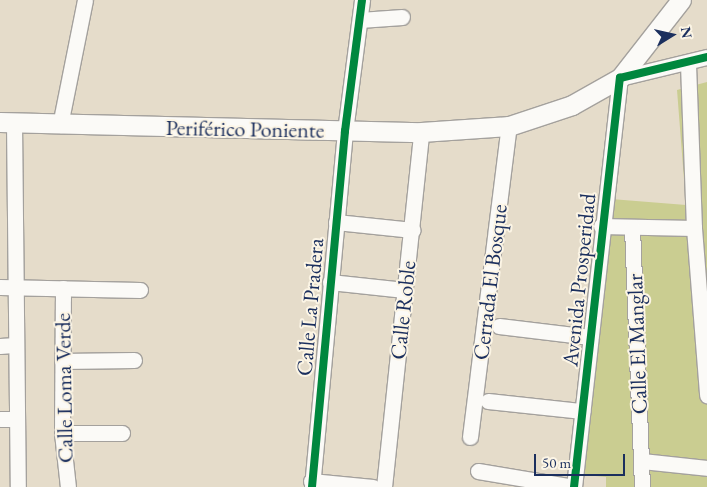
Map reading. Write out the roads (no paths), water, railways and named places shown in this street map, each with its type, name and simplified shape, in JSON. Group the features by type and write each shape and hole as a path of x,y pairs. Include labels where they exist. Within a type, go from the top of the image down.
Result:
{"main road":[{"name":"Periférico Poniente","path":"7,129 60,125 422,132 509,126 572,105 620,78 682,0"}],"street":[{"path":"60,125 85,0"},
{"name":"Calle La Pradera","path":"312,484 345,130 362,0"},
{"path":"360,20 402,17"},
{"path":"620,78 688,64 707,57"},
{"path":"688,64 694,228 707,395"},
{"name":"Avenida Prosperidad","path":"574,487 601,226 620,78"},
{"name":"Cerrada El Bosque","path":"470,437 509,126"},
{"path":"7,129 7,211 16,287 18,487"},
{"name":"Calle Roble","path":"384,487 422,132"},
{"path":"336,222 412,230"},
{"path":"601,226 694,228"},
{"name":"Calle El Manglar","path":"632,226 642,487"},
{"path":"330,282 405,290"},
{"path":"0,287 140,290"},
{"name":"Calle Loma Verde","path":"62,288 62,433 68,487"},
{"path":"499,326 590,337"},
{"path":"0,346 16,345"},
{"path":"62,361 134,360"},
{"path":"488,401 582,411"},
{"path":"0,419 17,419"},
{"path":"62,433 122,433"},
{"path":"642,461 707,468"},
{"path":"478,471 574,487"},
{"path":"312,484 373,487"}]}
